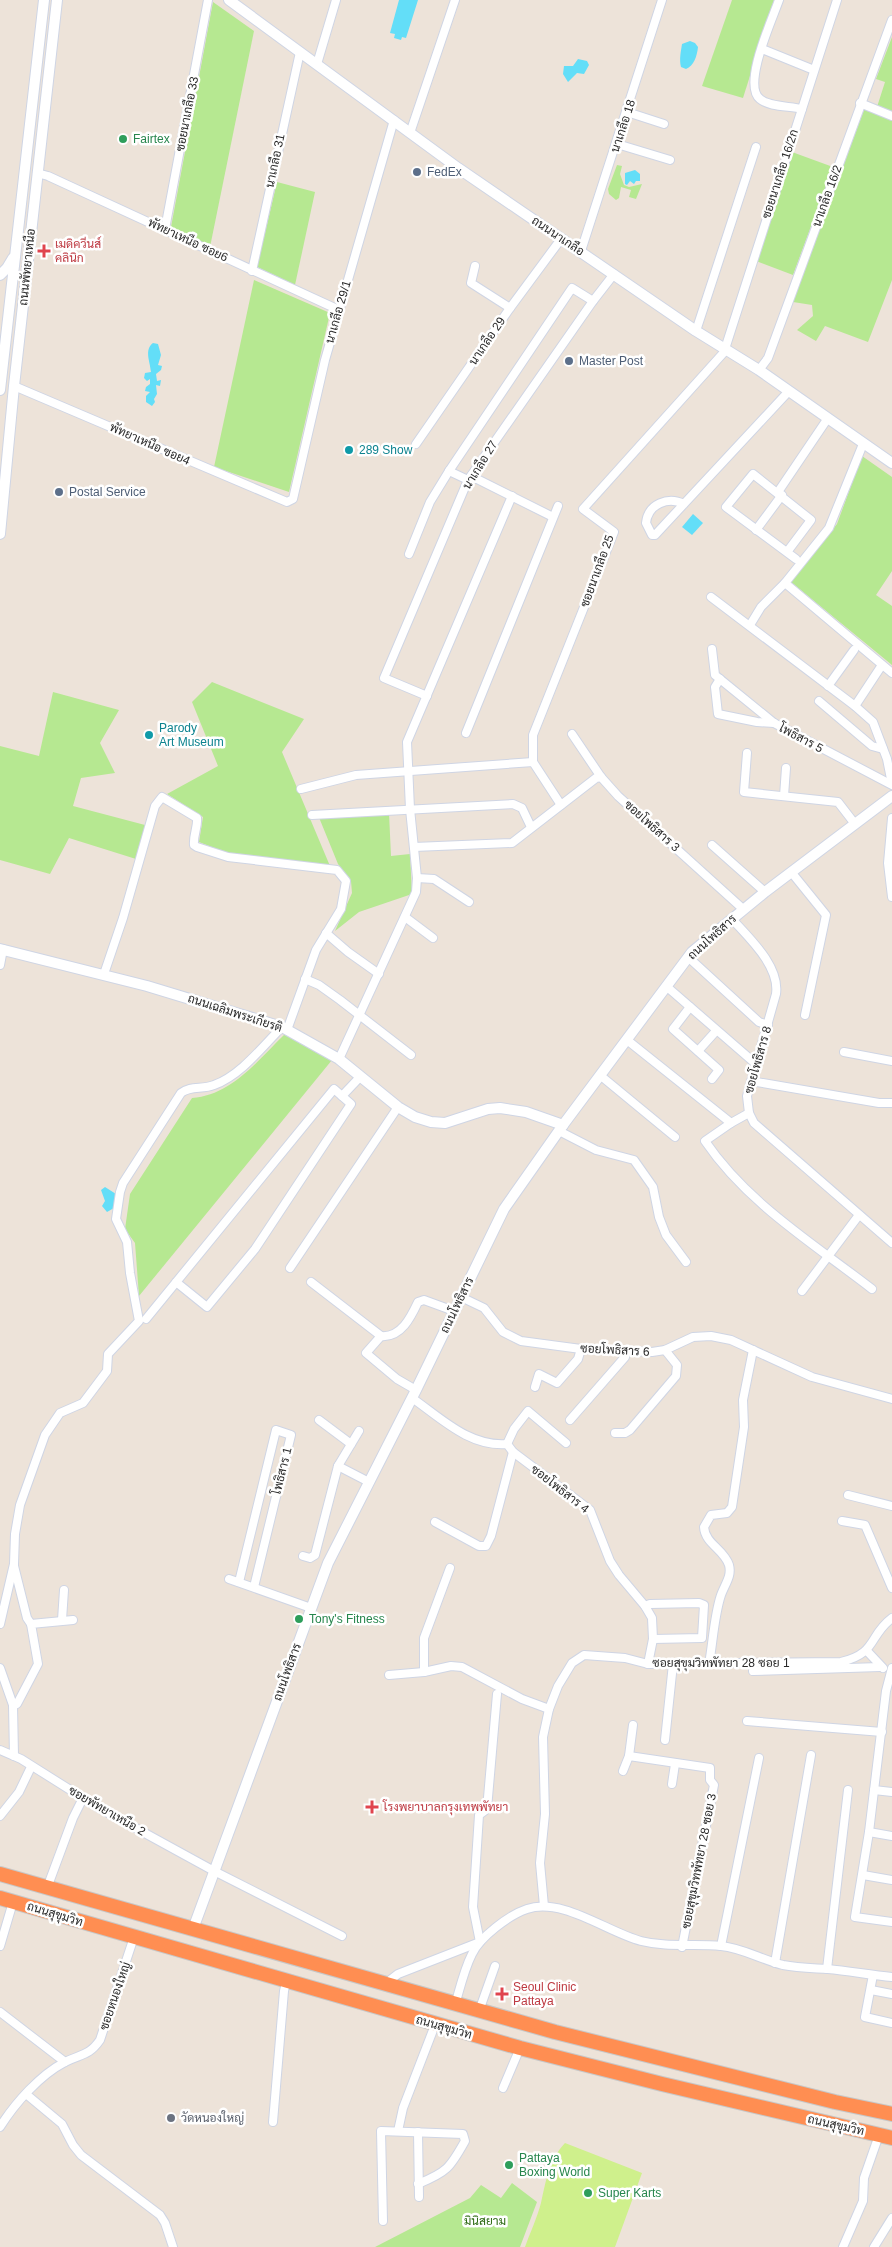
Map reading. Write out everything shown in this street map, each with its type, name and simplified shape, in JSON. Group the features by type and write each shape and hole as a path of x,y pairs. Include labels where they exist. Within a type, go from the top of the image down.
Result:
{"highway":[{"name":"ถนนสุขุมวิท","path":"0,1874 479,2011 719,2074 892,2114"},
{"name":"ถนนสุขุมวิท","path":"7,1900 520,2048 682,2089 886,2137"},
{"path":"682,2089 695,2082 697,2078 696,2070 688,2066"},
{"path":"714,2096 705,2081 710,2074 719,2074"}],"street":[{"name":"ถนนพัทยาเหนือ","path":"0,390 44,0"},
{"name":"ถนนพัทยาเหนือ","path":"0,534 14,386 57,0"},
{"name":"ซอยนาเกลือ 33","path":"165,229 208,0"},
{"name":"ถนนนาเกลือ","path":"229,0 410,133 561,239 696,331 759,370 892,463"},
{"path":"317,64 336,0"},
{"path":"410,133 455,0"},
{"name":"นาเกลือ 18","path":"581,252 662,0"},
{"path":"779,0 762,50 753,86 759,99 767,103 802,109"},
{"name":"ซอยนาเกลือ 16/2ก","path":"725,350 837,0"},
{"name":"นาเกลือ 16/2","path":"759,370 768,358 892,20"},
{"path":"762,50 814,70"},
{"name":"นาเกลือ 31","path":"252,271 300,52"},
{"path":"860,103 892,116"},
{"path":"627,112 664,124"},
{"name":"นาเกลือ 29/1","path":"287,502 293,499 338,310 394,120"},
{"path":"617,144 670,160"},
{"path":"696,331 756,147"},
{"name":"พัทยาเหนือ ซอย6","path":"37,174 48,176 338,310"},
{"name":"นาเกลือ 29","path":"416,444 510,308 561,239"},
{"path":"0,275 8,268 16,254"},
{"path":"475,266 471,283 510,308"},
{"name":"นาเกลือ 27","path":"427,696 384,678 469,478 614,274"},
{"path":"0,279 26,275"},
{"path":"409,554 430,502 572,288 593,301"},
{"name":"ซอยนาเกลือ 25","path":"533,762 533,735 614,532 583,509 725,350"},
{"name":"พัทยาเหนือ ซอย4","path":"14,386 287,502"},
{"path":"684,504 671,499 663,501 646,518 648,530 652,535 684,504 788,391"},
{"path":"756,530 828,418"},
{"path":"750,625 760,607 785,583 829,528 863,444"},
{"path":"449,471 512,496 553,517"},
{"path":"787,552 811,520 753,474 726,506 796,559"},
{"path":"339,1059 416,892 417,878 407,772 407,742 512,496"},
{"path":"466,733 558,506"},
{"path":"785,583 892,673"},
{"path":"711,597 855,706 873,722 887,759 892,785"},
{"path":"712,650 714,672 720,679 714,687 718,714 757,722 774,723"},
{"path":"828,686 854,650"},
{"path":"855,706 882,665"},
{"name":"โพธิสาร 5","path":"720,679 774,723 892,785"},
{"path":"819,701 872,746 882,749"},
{"name":"ซอยโพธิสาร 3","path":"572,734 601,777 618,796 744,909"},
{"path":"747,753 744,792 838,802 854,824"},
{"path":"301,789 356,775 533,762 561,805"},
{"path":"784,796 786,768"},
{"path":"414,846 512,843 596,778 601,777"},
{"path":"0,1624 14,1564 15,1534 20,1505 45,1435 60,1413 83,1403 108,1371 108,1354 139,1321 130,1273 127,1242 116,1219 123,1183 186,1088 213,1086 224,1080 285,1029 316,950 341,909 346,881 337,870 228,857 198,847 194,845 193,838 198,823 197,818 162,797 155,806 126,910 104,974"},
{"name":"ถนนโพธิสาร","path":"192,1929 328,1563 414,1394 504,1210 561,1128 688,957 765,892 892,797"},
{"path":"312,815 513,804 522,808 532,827"},
{"path":"892,818 888,863 892,897"},
{"path":"712,845 765,892"},
{"path":"792,873 826,915 805,1014"},
{"path":"417,878 434,879 469,902"},
{"path":"405,917 433,938"},
{"name":"ซอยโพธิสาร 8","path":"732,919 760,953 773,972 776,983 776,994 747,1096 749,1113"},
{"path":"326,933 348,952 379,974"},
{"path":"0,965 2,949"},
{"name":"ถนนเฉลิมพระเกียรติ","path":"2,949 104,974 285,1029 339,1059 398,1107 431,1122 445,1123 488,1109 500,1108 526,1112 561,1128"},
{"path":"688,957 759,1022 768,1025"},
{"path":"305,979 319,985 411,1055"},
{"path":"666,986 756,1064"},
{"path":"690,1007 673,1030 719,1070 712,1079"},
{"path":"698,1051 716,1031"},
{"path":"626,1040 731,1123"},
{"path":"844,1052 892,1061"},
{"path":"601,1076 675,1137"},
{"path":"342,1096 360,1077"},
{"path":"751,1081 879,1103 892,1103"},
{"path":"146,1319 176,1282 334,1089 351,1104 255,1249 207,1308 176,1282"},
{"path":"290,1268 398,1107"},
{"path":"872,1289 781,1219 748,1190 705,1141 749,1113 754,1123 892,1243"},
{"path":"561,1128 596,1150 634,1160 653,1187 659,1217 666,1235 686,1262"},
{"path":"802,1292 859,1214"},
{"path":"312,1282 381,1336 387,1337 400,1329 409,1319 418,1302 424,1300 454,1311"},
{"name":"ซอยโพธิสาร 6","path":"461,1297 484,1308 503,1332 521,1341 582,1349 665,1350 693,1337 711,1336 730,1340 812,1377 892,1398"},
{"path":"381,1336 366,1353 469,1438 490,1444 507,1444 514,1428 528,1411 566,1443"},
{"path":"535,1388 539,1374 557,1383 578,1359 582,1349"},
{"path":"570,1420 626,1357 627,1350"},
{"path":"615,1433 625,1433 630,1430 676,1376 677,1365 665,1350"},
{"path":"709,1664 721,1596 730,1576 729,1567 720,1551 710,1543 704,1526 711,1514 727,1513 732,1507 744,1427 743,1400 753,1350"},
{"path":"319,1420 351,1444"},
{"name":"โพธิสาร 1","path":"239,1582 276,1430 291,1435 254,1587"},
{"path":"303,1556 310,1558 315,1555 338,1466 359,1431"},
{"name":"ซอยโพธิสาร 4","path":"507,1444 513,1452 590,1510 610,1561 652,1618 653,1639 648,1664"},
{"path":"435,1522 480,1546 486,1546 491,1536 513,1452"},
{"path":"338,1466 369,1482"},
{"path":"848,1495 892,1506"},
{"path":"842,1521 866,1525 892,1588"},
{"path":"13,1705 17,1704 38,1664 30,1624 14,1564"},
{"path":"424,1672 424,1638 450,1568"},
{"path":"229,1579 311,1608"},
{"path":"62,1620 64,1590"},
{"path":"645,1606 650,1604 699,1603 704,1606 702,1638 653,1639"},
{"path":"880,1667 867,1652 882,1628 892,1618"},
{"path":"30,1624 73,1620"},
{"name":"ซอยสุขุมวิทพัทยา 28 ซอย 1","path":"544,1906 540,1862 546,1814 543,1737 549,1709 565,1673 572,1663 584,1656 605,1656 648,1664 841,1662 856,1659 867,1652"},
{"path":"665,1740 673,1664"},
{"path":"389,1675 424,1672 451,1666 462,1667 522,1699 549,1709"},
{"path":"753,1671 880,1667 891,1670 863,1875 855,1917 892,1922"},
{"path":"0,1668 13,1705 14,1756"},
{"path":"480,1942 473,1906 480,1815 487,1809 497,1694"},
{"path":"747,1721 882,1732"},
{"path":"623,1771 629,1756 633,1725"},
{"name":"ซอยพัทยาเหนือ 2","path":"0,1750 14,1756 83,1798 214,1871 342,1936"},
{"path":"775,1963 810,1755"},
{"name":"ซอยสุขุมวิทพัทยา 28 ซอย 3","path":"629,1756 710,1768 710,1780 714,1785 682,1947"},
{"path":"721,1946 759,1758"},
{"path":"672,1784 675,1764"},
{"path":"0,1816 19,1792 31,1767"},
{"path":"827,1969 848,1790"},
{"path":"874,1790 892,1792"},
{"path":"47,1888 73,1818 83,1798"},
{"path":"869,1832 892,1836"},
{"path":"863,1875 892,1880"},
{"path":"0,1946 7,1900"},
{"path":"455,2004 472,1953 480,1942 506,1919 527,1909 544,1906 574,1912 608,1930 641,1941 666,1946 721,1946 803,1970 827,1969 892,1977"},
{"name":"ซอยหนองใหญ่","path":"0,2126 16,2103 65,2062 93,2050 100,2040 134,1937"},
{"path":"385,1984 398,1974 480,1942"},
{"path":"479,2011 495,1966"},
{"path":"873,1975 865,2017 892,2023"},
{"path":"272,2122 286,1982"},
{"path":"871,1990 892,1994"},
{"path":"0,2012 65,2062"},
{"path":"398,2131 403,2108 435,2025"},
{"path":"503,2088 520,2048"},
{"path":"26,2094 62,2124 73,2145 81,2155 160,2216 165,2223 173,2247"},
{"path":"383,2221 381,2131 460,2133 465,2136 465,2141 446,2170 440,2175 418,2184"},
{"path":"418,2132 418,2197"},
{"path":"843,2247 863,2201 864,2178 886,2137"},
{"path":"874,2247 892,2218"}],"green space":[{"path":"732,0 774,0 743,98 702,86"},
{"path":"213,2 254,31 210,247 171,227"},
{"path":"892,37 892,114 877,107 885,82 876,79"},
{"path":"865,107 892,120 892,280 868,342 825,326 816,341 797,330 813,316 812,305 793,302"},
{"path":"792,152 833,167 793,275 756,261"},
{"path":"617,165 622,166 620,174 624,185 629,187 642,184 636,199 629,197 631,190 621,187 619,198 616,200 609,194 608,189"},
{"path":"277,182 315,192 295,285 257,267"},
{"path":"254,280 330,313 289,492 214,467"},
{"path":"862,456 892,477 892,571 876,595 892,606 892,665 791,582 837,524"},
{"path":"212,682 304,719 282,752 330,866 229,854 199,842 203,817 167,794 218,766 192,702"},
{"path":"53,692 119,710 100,743 115,773 81,778 73,806 145,825 136,859 69,838 50,874 0,860 0,746 39,756"},
{"path":"389,813 391,856 410,854 412,894 359,912 335,931 352,893 351,881 338,864 318,815"},
{"path":"285,1034 332,1060 139,1296 135,1243 125,1229 130,1194 192,1098 220,1090 232,1083 254,1065"},
{"name":"Super Karts","path":"565,2143 642,2173 615,2247 525,2247 555,2156"},
{"name":"มินิสยาม","path":"512,2183 537,2202 520,2247 375,2247 470,2198 481,2185 501,2198"}],"water":[{"path":"399,0 418,0 406,38 402,37 401,40 394,38 395,34 390,33"},
{"path":"690,41 695,43 698,50 693,63 686,69 681,67 680,61 682,44"},
{"path":"578,59 587,61 589,65 584,74 577,73 568,82 563,74 564,66 573,66"},
{"path":"635,170 640,174 640,181 636,181 634,184 630,181 627,185 625,184 625,173"},
{"path":"153,343 158,344 161,355 158,365 162,366 161,370 156,374 157,381 161,380 160,386 156,385 157,394 152,406 146,402 146,396 150,392 145,391 146,387 150,384 150,379 147,381 144,378 145,373 151,372 148,352"},
{"path":"693,514 703,523 692,535 682,527"},
{"path":"105,1187 116,1194 114,1208 107,1212 102,1206 105,1201 101,1190"}],"place":[{"name":"Fairtex","path":"123,139"},
{"name":"FedEx","path":"417,172"},
{"name":"เมดิควีนส์ คลินิก","path":"44,251"},
{"name":"Master Post","path":"569,361"},
{"name":"289 Show","path":"349,450"},
{"name":"Postal Service","path":"59,492"},
{"name":"Parody Art Museum","path":"149,735"},
{"name":"Tony's Fitness","path":"299,1619"},
{"name":"โรงพยาบาลกรุงเทพพัทยา","path":"372,1807"},
{"name":"Seoul Clinic Pattaya","path":"502,1994"},
{"name":"วัดหนองใหญ่","path":"171,2118"},
{"name":"Pattaya Boxing World","path":"509,2165"},
{"name":"Super Karts","path":"588,2193"}]}
